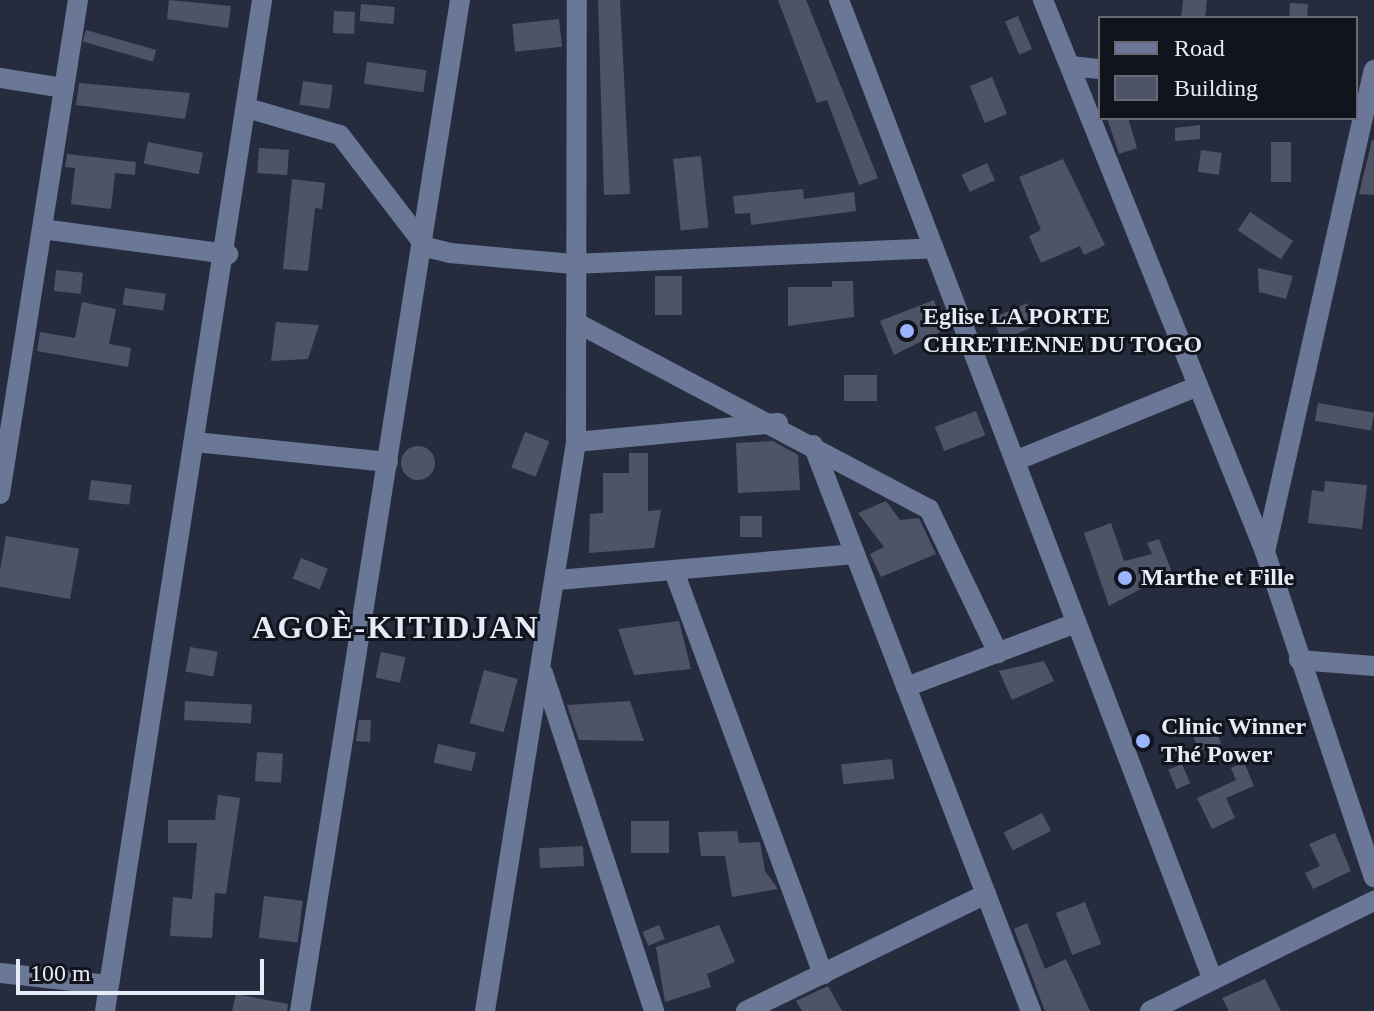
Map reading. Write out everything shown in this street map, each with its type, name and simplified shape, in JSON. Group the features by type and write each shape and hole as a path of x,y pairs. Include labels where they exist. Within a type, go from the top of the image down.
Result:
{"street":[{"path":"0,494 78,0"},
{"path":"105,1011 195,442 228,254 262,0"},
{"path":"300,1011 388,462 426,247 460,0"},
{"path":"485,1011 558,580 576,442 581,325 574,264 577,0"},
{"path":"839,0 1212,978"},
{"path":"1043,0 1193,388 1265,552 1374,877"},
{"path":"1070,66 1098,69"},
{"path":"1265,552 1374,70"},
{"path":"0,78 64,88"},
{"path":"247,108 340,135 426,247 574,264 934,248"},
{"path":"42,229 228,254"},
{"path":"581,325 778,423 929,509 998,653"},
{"path":"1015,461 1193,388"},
{"path":"576,442 778,423"},
{"path":"195,442 388,462"},
{"path":"813,445 1031,1011"},
{"path":"558,580 675,574 855,554"},
{"path":"675,574 823,974"},
{"path":"906,687 1076,623"},
{"path":"1299,660 1374,666"},
{"path":"542,669 654,1011"},
{"path":"746,1011 986,894"},
{"path":"1151,1011 1212,978 1374,901"},
{"path":"0,973 108,985"}],"building":[{"path":"169,0 231,6 228,28 167,19"},
{"path":"598,0 620,0 630,194 604,195"},
{"path":"778,0 806,0 878,178 859,185 827,100 817,103"},
{"path":"1183,0 1207,0 1205,16 1181,16"},
{"path":"1290,3 1308,4 1307,16 1290,16"},
{"path":"361,4 395,7 393,24 360,21"},
{"path":"334,11 355,12 354,34 333,33"},
{"path":"1018,16 1032,49 1019,55 1005,21"},
{"path":"559,19 562,47 515,52 512,24"},
{"path":"86,30 156,50 153,62 83,42"},
{"path":"367,62 426,70 423,92 364,84"},
{"path":"992,77 1007,114 985,123 970,86"},
{"path":"303,81 333,85 329,109 300,105"},
{"path":"79,83 190,93 185,119 76,105"},
{"path":"1108,120 1129,120 1137,148 1119,154"},
{"path":"1200,125 1200,139 1175,141 1175,128"},
{"path":"1372,140 1374,195 1359,194"},
{"path":"148,142 203,153 199,174 144,164"},
{"path":"1271,142 1291,142 1291,182 1271,182"},
{"path":"259,148 289,150 287,175 257,173"},
{"path":"1201,150 1222,153 1219,175 1198,172"},
{"path":"67,154 136,162 135,175 115,173 111,209 71,204 75,168 65,167"},
{"path":"701,156 709,228 681,231 673,159"},
{"path":"1063,159 1105,245 1084,255 1080,246 1041,263 1029,236 1041,230 1019,177"},
{"path":"987,163 995,180 970,192 962,175"},
{"path":"292,179 325,183 322,209 315,208 308,271 283,269"},
{"path":"803,189 804,199 854,192 856,211 751,225 750,213 735,214 733,196"},
{"path":"1250,212 1293,241 1281,259 1238,230"},
{"path":"1258,268 1293,276 1286,299 1259,292"},
{"path":"56,270 83,273 81,294 54,291"},
{"path":"655,276 682,276 682,315 655,315"},
{"path":"832,281 853,281 854,317 788,326 788,287 832,287"},
{"path":"125,288 166,294 163,311 123,305"},
{"name":"Eglise LA PORTE CHRETIENNE DU TOGO","path":"934,300 944,330 894,355 880,321"},
{"path":"82,302 116,309 109,344 131,348 128,367 37,351 40,332 75,338"},
{"path":"1027,303 1037,325 1002,340 992,318"},
{"path":"276,322 319,325 308,359 271,361"},
{"path":"844,375 877,375 877,401 844,401"},
{"path":"1318,403 1374,413 1371,431 1315,421"},
{"path":"976,411 985,435 944,451 935,427"},
{"path":"525,432 549,441 536,477 511,467"},
{"path":"773,441 798,455 800,490 738,493 736,443"},
{"path":"418,446 430,451 435,463 430,475 418,480 406,475 401,463 406,451"},
{"path":"629,453 648,453 648,511 661,510 654,548 589,553 590,514 603,513 603,473 629,473"},
{"path":"91,480 132,485 129,505 89,500"},
{"path":"1325,481 1367,485 1362,529 1308,523 1312,490 1324,492"},
{"path":"886,501 900,520 919,518 936,554 881,577 870,554 884,547 858,513"},
{"path":"740,516 762,516 762,537 740,537"},
{"path":"1111,523 1124,561 1152,554 1147,543 1159,539 1172,572 1109,606 1084,533"},
{"path":"6,536 79,549 70,599 0,587"},
{"path":"301,558 328,569 320,589 293,578"},
{"path":"679,621 691,669 634,675 618,629"},
{"path":"190,647 218,652 213,676 186,672"},
{"path":"381,652 405,657 400,683 376,677"},
{"path":"1044,661 1054,681 1012,700 999,671"},
{"path":"484,670 518,679 504,732 470,723"},
{"path":"185,701 252,705 251,723 184,720"},
{"path":"630,701 644,741 579,740 567,705"},
{"path":"359,720 371,720 370,742 356,741"},
{"path":"1214,722 1221,744 1198,751 1191,729"},
{"path":"438,744 476,753 472,771 434,763"},
{"path":"257,752 283,754 281,783 255,781"},
{"path":"892,759 894,779 843,784 841,764"},
{"path":"1244,762 1254,786 1226,798 1235,818 1212,829 1197,798 1236,780 1231,768"},
{"path":"1182,764 1190,783 1176,789 1168,770"},
{"path":"218,795 240,798 226,894 215,893 212,938 170,936 173,897 192,899 197,843 168,843 168,820 215,820"},
{"path":"1042,813 1051,831 1013,850 1004,833"},
{"path":"631,821 669,821 669,853 631,853"},
{"path":"737,831 739,843 760,842 765,871 778,889 732,897 725,856 701,856 698,832"},
{"path":"1335,833 1351,871 1313,889 1305,873 1320,866 1309,844"},
{"path":"583,846 584,866 540,868 539,848"},
{"path":"264,896 303,901 298,942 259,938"},
{"path":"1085,902 1101,944 1072,955 1056,913"},
{"path":"1027,923 1045,969 1066,959 1090,1011 1045,1011 1014,929"},
{"path":"659,925 665,939 648,946 642,932"},
{"path":"719,925 735,962 707,974 711,987 665,1002 656,947"},
{"path":"1265,979 1281,1011 1229,1011 1222,998"},
{"path":"828,986 842,1011 802,1011 796,1001"},
{"path":"236,994 288,1004 287,1011 232,1011"}],"place":[{"name":"Eglise LA PORTE CHRETIENNE DU TOGO","path":"907,331"},
{"name":"Marthe et Fille","path":"1125,578"},
{"name":"Clinic Winner Thé Power","path":"1143,741"}],"district":[{"name":"AGOÈ-KITIDJAN","path":"396,627"}]}
